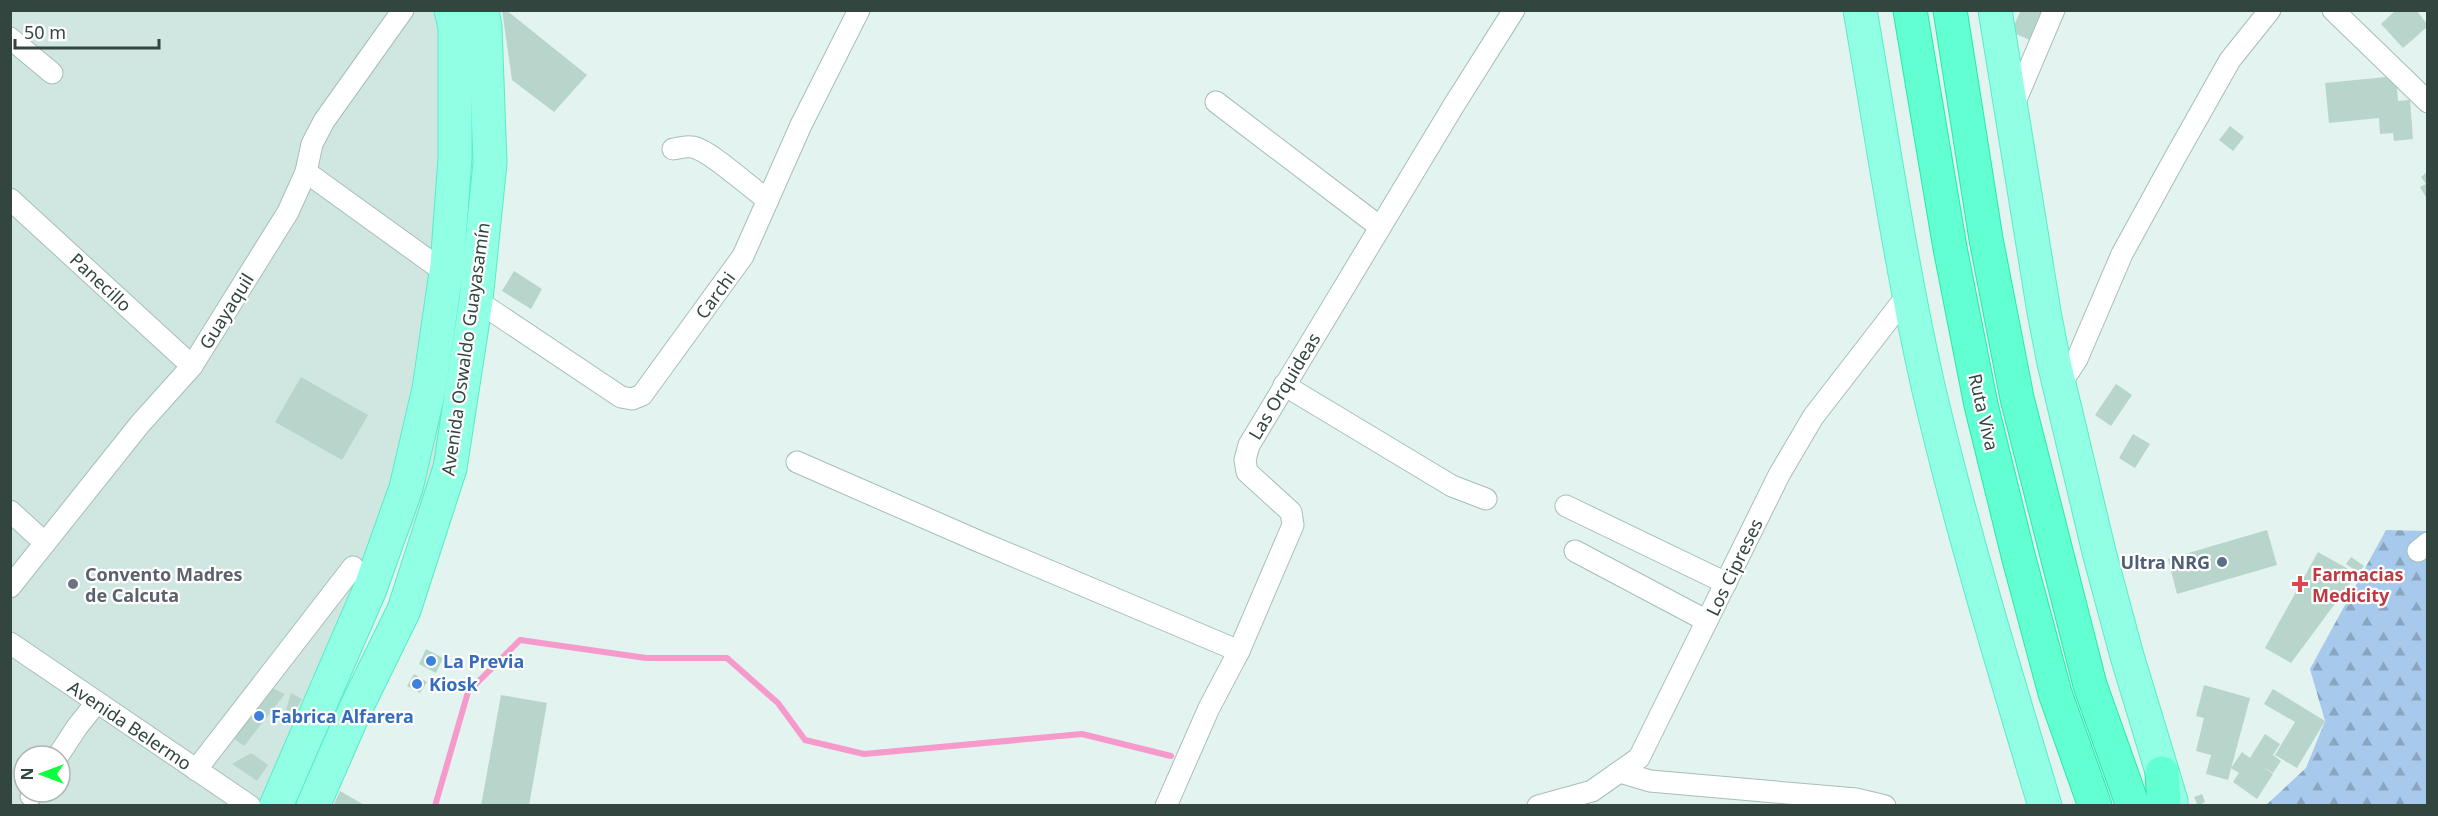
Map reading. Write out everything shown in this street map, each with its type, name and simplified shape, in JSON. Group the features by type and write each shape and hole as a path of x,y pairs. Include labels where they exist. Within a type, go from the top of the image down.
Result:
{"highway":[{"name":"Ruta Viva","path":"1910,10 1950,248 1981,405 2055,693 2095,806"},
{"name":"Ruta Viva","path":"1950,10 1986,239 2017,398 2090,685 2133,806"},
{"path":"2162,773 2164,806"}],"main road":[{"name":"Avenida Oswaldo Guayasamín","path":"276,806 370,589 406,488 429,389 446,273 455,158 454,27 451,10"},
{"name":"Avenida Oswaldo Guayasamín","path":"312,806 355,710 404,610 447,479 476,300 490,163 485,27 482,10"},
{"path":"1860,10 1909,293 1944,452 1980,589 2045,806"},
{"path":"1995,10 2044,312 2060,385 2099,552 2173,806"}],"street":[{"name":"Guayaquil","path":"10,587 140,424 192,366 288,212 306,172 312,144 324,122 403,10"},
{"name":"Carchi","path":"476,300 621,397 632,399 642,395 743,256 801,125 859,10"},
{"name":"Las Orquideas","path":"1166,806 1209,708 1239,651 1293,525 1291,512 1247,472 1245,460 1249,445 1514,10"},
{"path":"2011,113 2054,10"},
{"path":"2060,385 2078,359 2122,254 2173,161 2230,60 2270,10"},
{"path":"2333,10 2427,102"},
{"path":"10,38 52,73"},
{"path":"1216,102 1380,227"},
{"path":"673,149 693,147 705,152 753,191 768,200"},
{"path":"306,172 446,273"},
{"name":"Panecillo","path":"10,199 192,366"},
{"name":"Los Cipreses","path":"1538,806 1592,790 1639,758 1779,476 1813,417 1909,293"},
{"path":"1284,385 1452,486 1486,499"},
{"path":"798,462 1239,651"},
{"path":"1566,506 1726,584"},
{"path":"10,511 45,543"},
{"path":"1575,551 1707,621"},
{"path":"196,770 353,567"},
{"name":"Avenida Belermo","path":"10,643 250,806"},
{"path":"66,744 97,702"},
{"path":"1620,772 1650,781 1856,799 1885,806"}],"shaded area":[{"path":"10,11 465,11 441,463 285,805 11,805"}],"green space":[{"path":"2386,530 2427,531 2427,805 2265,806 2306,768 2325,721 2310,669"}],"building":[{"path":"502,10 506,10 587,75 554,112 512,80"},
{"path":"2021,10 2042,10 2030,40 2011,32"},
{"path":"2396,10 2416,10 2427,24 2427,27 2403,48 2381,24"},
{"path":"2396,76 2398,101 2410,100 2413,139 2394,141 2393,133 2380,134 2379,118 2329,123 2325,83"},
{"path":"2230,126 2244,137 2233,151 2219,140"},
{"path":"2427,172 2427,199 2420,187 2426,184 2421,177"},
{"path":"514,271 542,289 531,309 502,291"},
{"path":"301,377 368,415 342,460 275,422"},
{"path":"2116,384 2132,395 2111,426 2095,415"},
{"path":"2133,434 2150,444 2135,468 2119,458"},
{"name":"Ultra NRG","path":"2267,530 2277,565 2177,594 2168,559"},
{"path":"2318,552 2357,574 2291,663 2265,648"},
{"path":"2351,557 2364,566 2359,573 2346,564"},
{"name":"La Previa","path":"426,649 443,658 436,673 419,664"},
{"name":"Kiosk","path":"414,674 427,682 420,693 407,686"},
{"path":"2204,685 2250,698 2228,780 2206,774 2211,755 2196,751 2204,718 2196,716"},
{"name":"Fabrica Alfarera","path":"272,688 285,694 244,746 233,738"},
{"path":"2273,689 2325,721 2297,768 2275,755 2295,722 2264,704"},
{"name":"Fabrica Alfarera","path":"291,693 302,699 294,713 286,710"},
{"path":"501,695 547,703 529,806 481,806"},
{"path":"2265,734 2280,744 2273,755 2281,761 2273,773 2262,766 2273,774 2257,799 2233,782 2239,773 2231,768 2242,752 2250,758"},
{"name":"Fabrica Alfarera","path":"251,753 268,765 257,781 232,764"},
{"path":"340,791 366,806 333,806"},
{"path":"2202,794 2205,802 2198,806 2194,797"}],"waterway":[{"path":"435,806 468,692 520,640 646,658 727,658 778,703 805,740 864,754 1082,734 1171,756"}],"place":[{"name":"Ultra NRG","path":"2222,562"},
{"name":"Convento Madres de Calcuta","path":"73,584"},
{"name":"Farmacias Medicity","path":"2300,584"},
{"name":"La Previa","path":"431,661"},
{"name":"Kiosk","path":"417,684"},
{"name":"Fabrica Alfarera","path":"259,716"}]}
